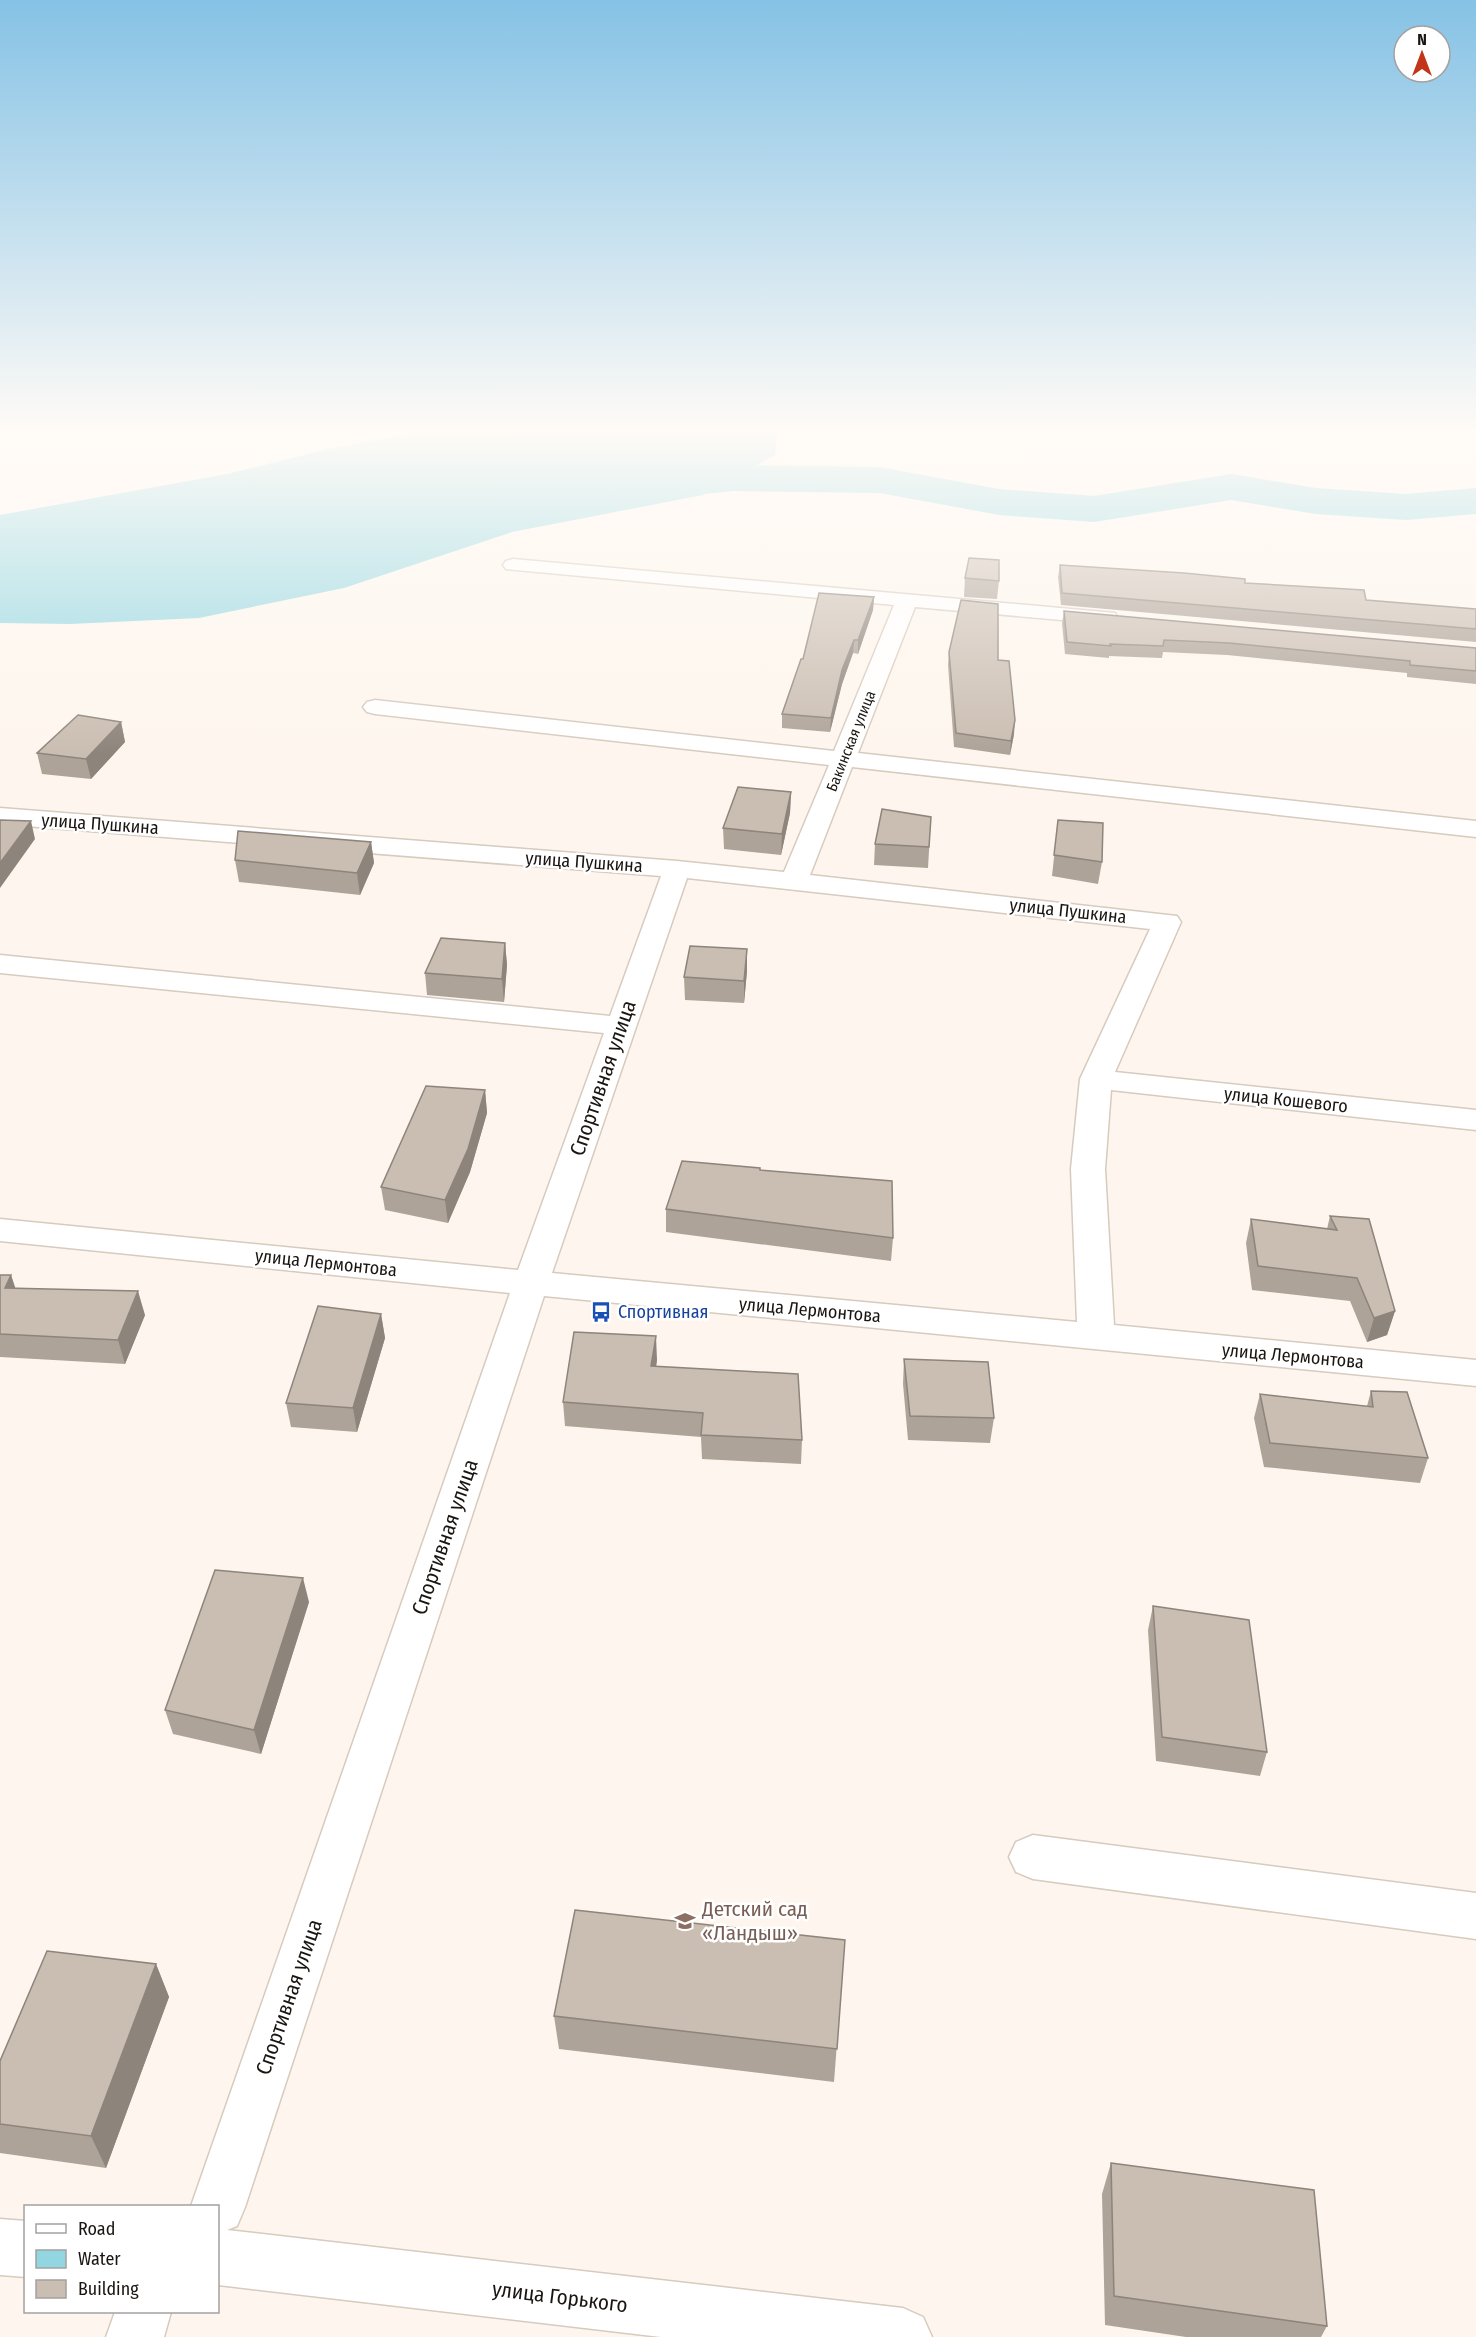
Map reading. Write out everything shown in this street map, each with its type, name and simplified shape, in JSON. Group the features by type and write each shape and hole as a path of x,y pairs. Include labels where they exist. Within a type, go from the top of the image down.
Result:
{"street":[{"path":"513,565 1132,620"},
{"name":"Бакинская улица","path":"794,882 908,600"},
{"path":"375,707 1476,829"},
{"name":"улица Пушкина","path":"0,816 677,869 1167,922 1096,1079"},
{"name":"Спортивная улица","path":"219,2205 531,1283 677,869"},
{"path":"0,964 622,1026"},
{"path":"1096,1079 1088,1169 1096,1338"},
{"name":"улица Кошевого","path":"1096,1079 1476,1120"},
{"name":"улица Лермонтова","path":"0,1230 1096,1338 1476,1373"},
{"path":"1033,1857 1476,1916"},
{"path":"0,2247 24,2249"},
{"name":"улица Горького","path":"219,2257 903,2337"},
{"path":"135,2337 143,2313"}],"water":[{"path":"0,537 497,537 344,588 199,618 70,624 0,623"}],"building":[{"path":"969,558 999,560 999,581 965,578"},
{"path":"1060,565 1184,573 1245,579 1245,583 1364,590 1366,600 1476,609 1476,629 1062,593"},
{"path":"819,593 874,597 858,640 854,640 842,670 831,718 782,714 801,659 803,659"},
{"path":"961,600 998,604 998,660 1009,661 1015,720 1011,741 956,733 949,652"},
{"path":"1064,611 1476,648 1476,671 1410,665 1410,661 1229,643 1164,640 1163,646 1110,644 1111,646 1067,642"},
{"path":"78,715 121,722 86,759 37,753"},
{"path":"738,787 791,792 782,834 723,828"},
{"path":"882,809 931,817 929,847 875,844"},
{"path":"0,820 31,821 0,863"},
{"path":"1058,820 1103,823 1102,862 1054,855"},
{"path":"238,831 371,842 357,873 235,860"},
{"path":"441,938 505,943 502,979 425,973"},
{"path":"690,946 747,949 744,981 684,977"},
{"path":"426,1086 485,1090 468,1149 445,1200 381,1187"},
{"path":"682,1161 892,1181 893,1238 666,1209"},
{"path":"1330,1216 1369,1219 1395,1311 1374,1318 1357,1278 1258,1266 1251,1219 1337,1230"},
{"path":"0,1275 11,1275 5,1288 138,1291 118,1340 0,1334"},
{"path":"318,1306 381,1314 353,1408 286,1403"},
{"path":"574,1332 656,1336 651,1366 798,1374 802,1440 701,1435 703,1413 563,1402"},
{"path":"904,1359 988,1362 994,1418 910,1416"},
{"path":"1371,1391 1407,1392 1428,1458 1270,1443 1260,1394 1373,1407"},
{"path":"215,1570 303,1578 254,1730 165,1710"},
{"path":"1153,1606 1249,1620 1267,1752 1162,1737"},
{"path":"575,1910 845,1940 837,2049 554,2016"},
{"path":"47,1951 156,1964 91,2136 0,2124 0,2061"},
{"path":"1111,2163 1314,2190 1327,2326 1114,2296"}],"place":[{"name":"Спортивная","path":"601,1312"},
{"name":"Детский сад «Ландыш»","path":"685,1921"}]}
